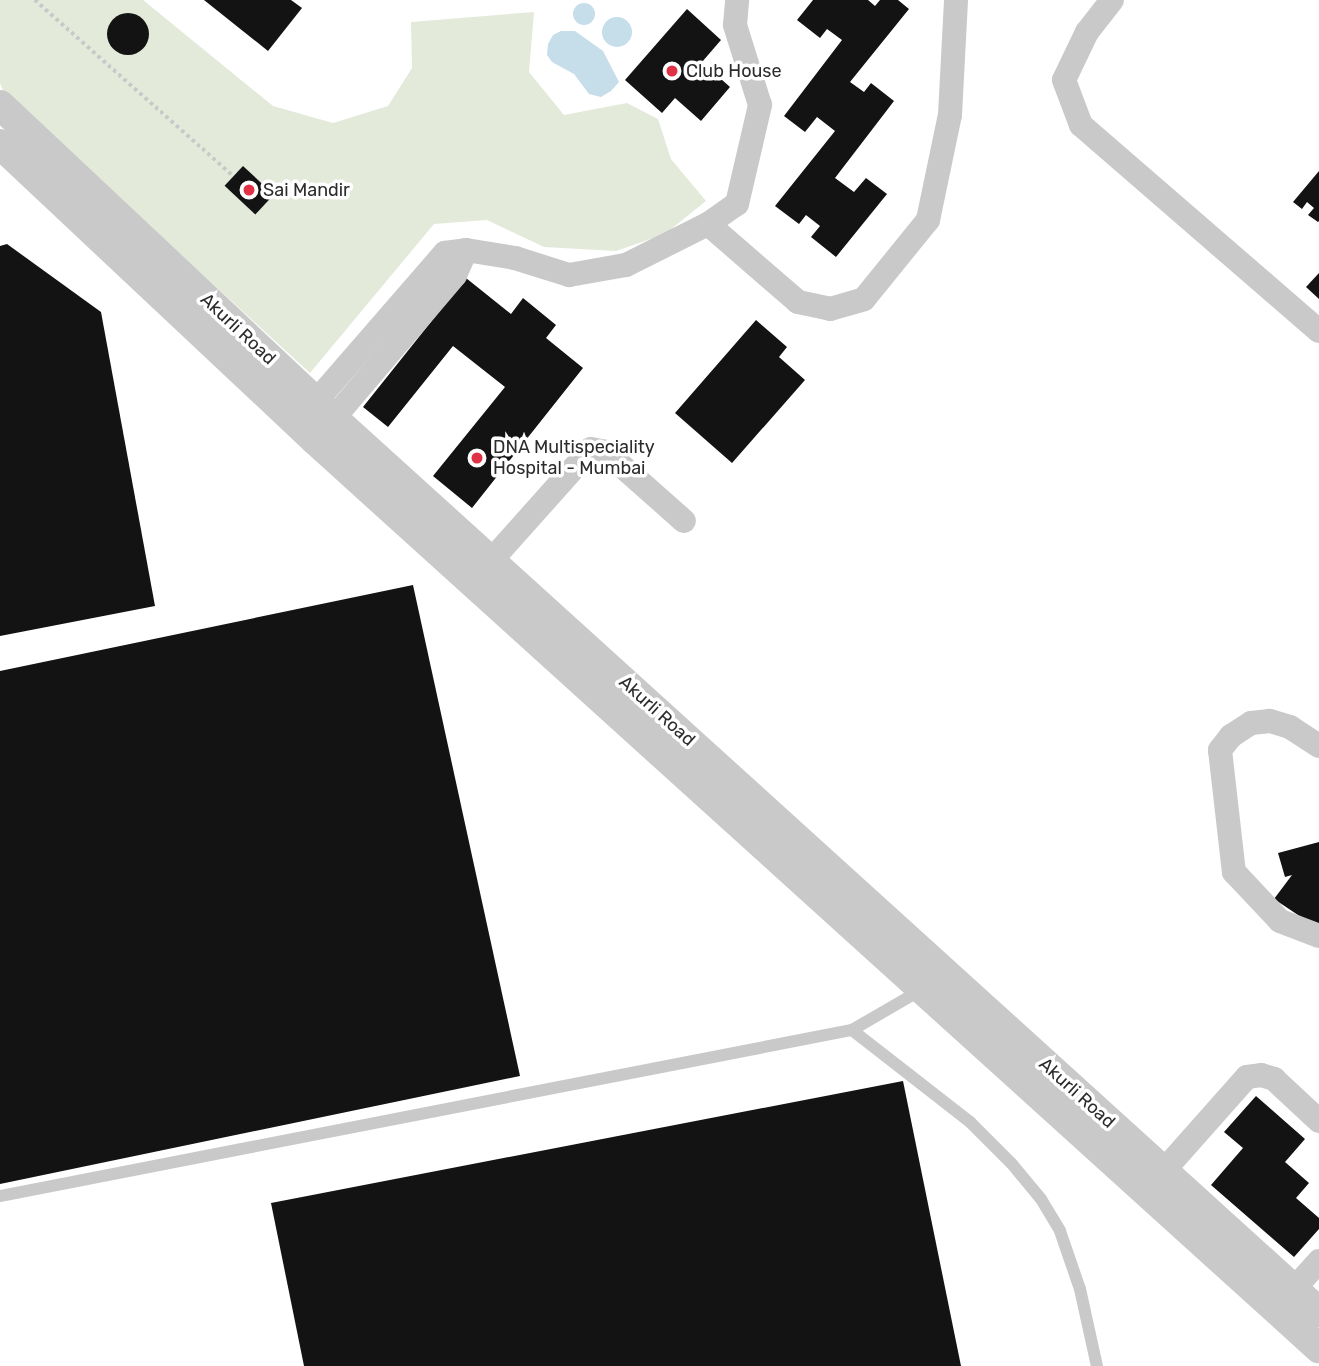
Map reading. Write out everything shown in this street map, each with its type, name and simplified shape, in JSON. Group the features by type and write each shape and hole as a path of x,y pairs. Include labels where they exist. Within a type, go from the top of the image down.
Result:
{"street":[{"path":"315,420 445,253 466,250 515,258 569,275 626,265 708,224 737,204 760,105 735,25 737,0"},
{"path":"708,224 798,302 830,309 864,299 928,220 950,115 956,0"},
{"path":"1112,0 1087,32 1064,80 1081,125 1319,331"},
{"name":"Akurli Road","path":"0,105 77,197 315,420 1154,1180 1307,1305 1319,1348"},
{"path":"0,144 77,197"},
{"path":"482,571 592,449 606,452 684,521"},
{"path":"1319,746 1290,727 1270,721 1251,723 1231,736 1220,750 1234,872 1280,921 1319,936"},
{"path":"1154,1180 1247,1077 1261,1075 1274,1079 1319,1121"},
{"path":"1307,1305 1319,1261"}],"lane":[{"path":"0,1196 852,1030 934,981"},
{"path":"852,1030 970,1122 1012,1164 1041,1199 1060,1231 1080,1289 1097,1366"}],"path":[{"path":"35,0 233,176"}],"green space":[{"path":"0,0 143,0 273,106 333,123 388,106 412,68 411,22 534,12 529,72 564,115 627,103 658,119 671,159 706,201 665,234 616,251 544,247 487,220 434,224 310,373 4,93 0,83"}],"water":[{"path":"584,3 592,6 595,14 592,22 584,25 576,22 573,14 576,6"},
{"path":"617,17 628,21 632,32 628,43 617,47 606,43 602,32 606,21"},
{"path":"561,31 575,31 603,51 619,82 611,91 601,97 589,94 574,74 552,62 547,55 548,44 553,35"}],"building":[{"path":"204,0 291,0 302,8 268,51"},
{"path":"813,0 868,0 875,6 880,0 898,0 909,9 850,82 864,92 871,83 894,101 835,178 854,192 866,178 887,194 836,257 811,237 820,226 806,215 799,224 775,206 835,131 817,117 805,132 784,116 842,40 827,29 820,38 797,20"},
{"name":"Club House","path":"687,9 721,40 702,62 730,87 701,121 675,98 662,113 625,80"},
{"path":"128,13 143,19 149,34 143,49 128,55 113,49 107,34 113,19"},
{"name":"Sai Mandir","path":"243,166 274,195 255,214 225,186"},
{"path":"1319,171 1318,222 1308,215 1314,208 1307,202 1302,209 1293,202"},
{"path":"7,244 101,312 155,606 0,636 0,246"},
{"path":"1319,273 1319,299 1306,287"},
{"path":"466,278 511,314 523,298 556,325 546,338 583,368 472,508 433,476 505,387 453,346 388,427 363,407"},
{"path":"756,320 787,347 779,357 805,380 732,463 675,413"},
{"path":"413,585 520,1076 0,1184 0,671"},
{"path":"1319,842 1319,929 1274,899 1292,875 1285,877 1278,853"},
{"path":"903,1081 961,1366 304,1366 271,1203"},
{"path":"1256,1096 1305,1139 1285,1162 1309,1183 1296,1198 1319,1218 1319,1229 1294,1257 1211,1185 1243,1148 1224,1132"}],"place":[{"name":"Club House","path":"672,71"},
{"name":"Sai Mandir","path":"249,190"},
{"name":"DNA Multispeciality Hospital - Mumbai","path":"477,458"}]}
